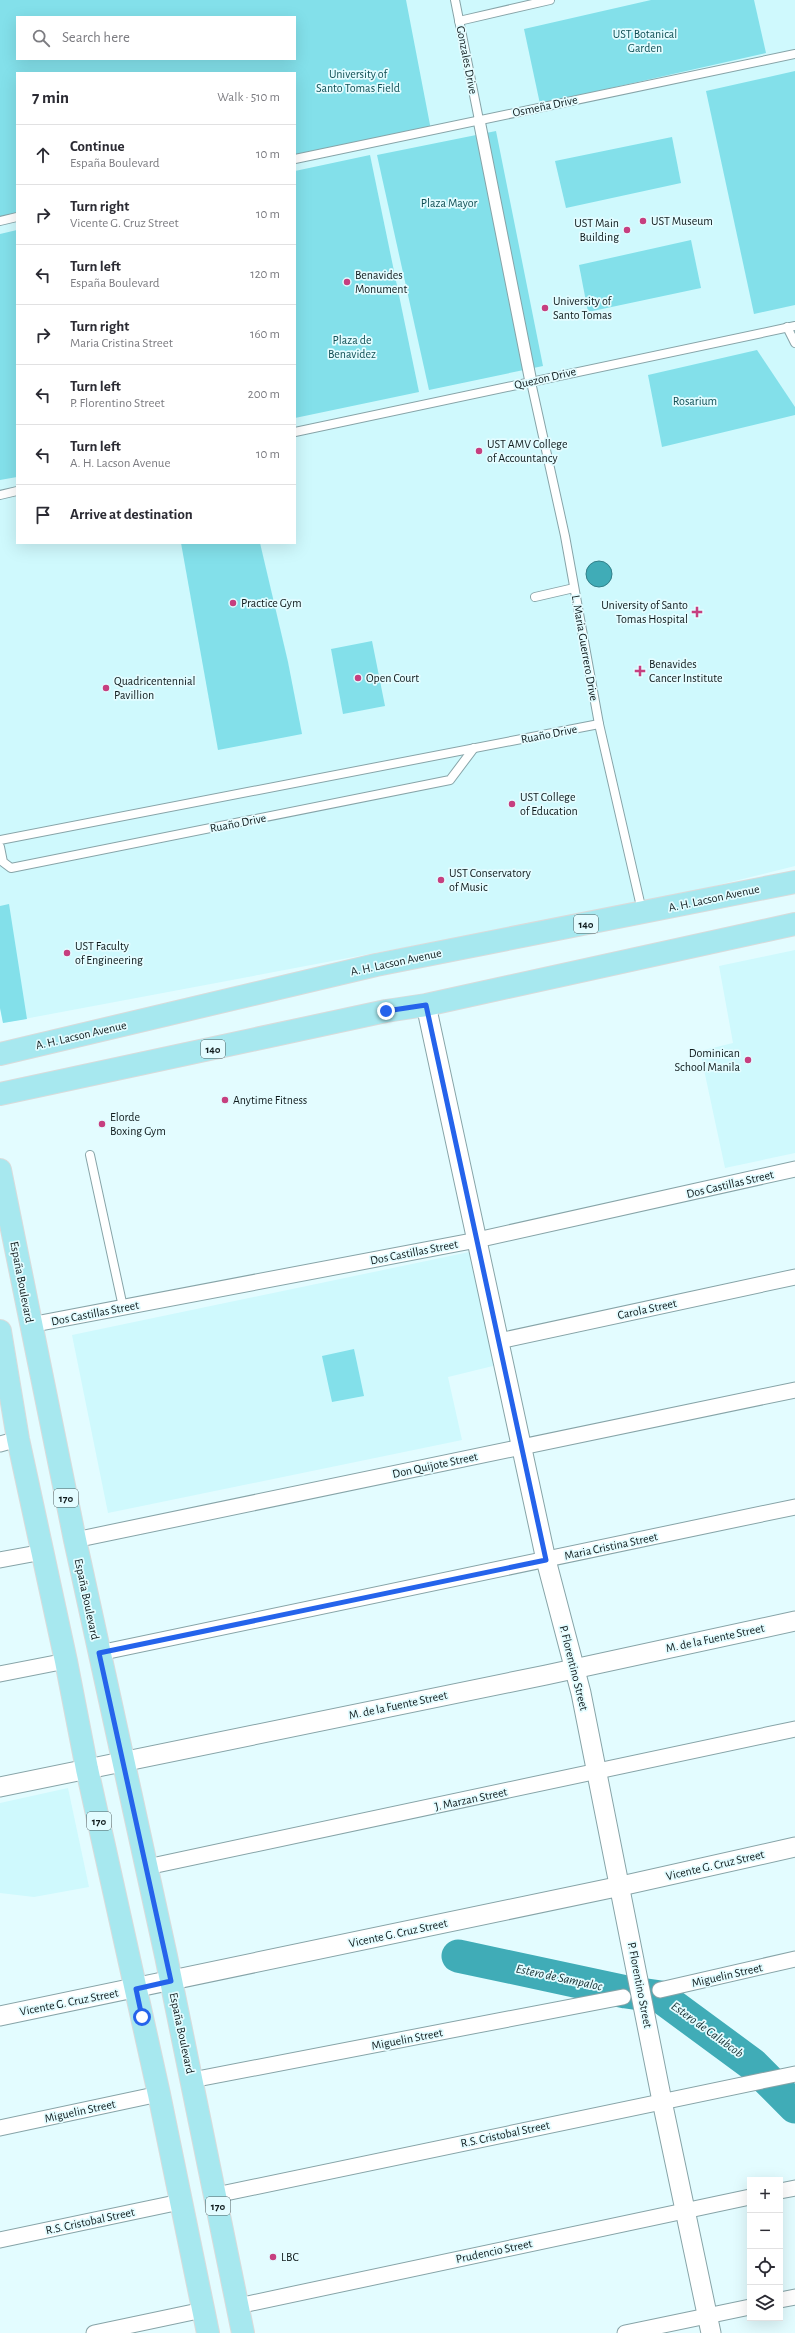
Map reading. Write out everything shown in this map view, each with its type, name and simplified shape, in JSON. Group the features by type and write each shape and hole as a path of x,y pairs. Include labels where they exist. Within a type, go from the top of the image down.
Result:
{"main road":[{"name":"A. H. Lacson Avenue","path":"0,1054 376,966 795,882"},
{"name":"140","path":"0,1094 386,1011 426,1005 795,924"},
{"name":"España Boulevard","path":"0,1170 30,1325 99,1653 147,1867 216,2195 243,2333"},
{"name":"170","path":"0,1334 9,1442 43,1552 87,1769 159,2094 208,2333"}],"street":[{"path":"479,120 531,382"},
{"name":"P. Florentino Street","path":"426,1005 546,1560 575,1668 595,1773 621,1886 662,2101 709,2324"},
{"name":"Dos Castillas Street","path":"30,1325 477,1240 795,1169"},
{"name":"Carola Street","path":"499,1341 795,1277"},
{"name":"Don Quijote Street","path":"75,1540 795,1390"},
{"name":"Maria Cristina Street","path":"99,1653 795,1507"},
{"path":"0,1560 43,1552"},
{"name":"M. de la Fuente Street","path":"0,1787 795,1621"},
{"path":"0,1674 66,1661"},
{"name":"J. Marzan Street","path":"147,1867 595,1773 795,1729"},
{"name":"Vicente G. Cruz Street","path":"0,2016 136,1989 621,1886 795,1847"},
{"name":"Miguelin Street","path":"660,1990 795,1959"},
{"name":"Miguelin Street","path":"192,2080 623,1998"},
{"name":"R.S. Cristobal Street","path":"216,2195 789,2075"},
{"name":"Miguelin Street","path":"0,2128 159,2094"},
{"path":"783,2190 795,2188"},
{"name":"Prudencio Street","path":"238,2306 685,2209 747,2198"},
{"name":"R.S. Cristobal Street","path":"0,2240 180,2202"},
{"path":"783,2299 795,2297"},
{"path":"625,2333 709,2324 747,2308"},
{"path":"94,2333 203,2310"}],"lane":[{"name":"Gonzales Drive","path":"455,0 479,120"},
{"path":"459,21 550,0"},
{"name":"Osmeña Drive","path":"296,159 795,54"},
{"path":"0,221 16,218"},
{"path":"791,326 795,343"},
{"name":"Quezon Drive","path":"296,432 791,326"},
{"name":"L. Maria Guerrero Drive","path":"531,382 565,536 599,724 643,913"},
{"path":"0,495 16,491"},
{"path":"535,597 574,588"},
{"name":"Ruaño Drive","path":"0,840 599,724"},
{"name":"Ruaño Drive","path":"0,847 3,862 11,868 450,780 474,748"},
{"path":"90,1155 123,1307"}],"shaded area":[{"name":"University of Santo Tomas","path":"0,0 795,0 795,866 662,899 3,1023 0,1008"},
{"path":"599,561 608,565 612,574 608,583 599,587 590,583 586,574 590,565"},
{"name":"Dominican School Manila","path":"795,950 795,1153 725,1168 700,1051 733,1043 719,966"},
{"path":"474,1251 497,1365 448,1377 462,1440 108,1513 72,1335"},
{"path":"68,1788 89,1887 34,1897 0,1893 0,1803"}],"green space":[{"name":"University of Santo Tomas Field","path":"0,0 406,0 431,130 296,158 296,72 16,72 16,214 0,217"},
{"name":"UST Botanical Garden","path":"651,0 754,0 766,53 540,104 524,29"},
{"path":"795,71 795,305 754,314 706,91"},
{"name":"Plaza Mayor","path":"496,131 543,366 429,390 377,155"},
{"path":"672,137 681,183 566,208 555,161"},
{"name":"Plaza de Benavidez","path":"370,155 419,392 296,418 296,171"},
{"path":"16,230 16,477 0,480 0,234"},
{"path":"691,240 701,288 588,312 579,265"},
{"name":"Rosarium","path":"757,350 795,407 795,415 662,447 648,375"},
{"name":"Practice Gym","path":"181,544 260,544 288,662 302,734 218,750"},
{"name":"Open Court","path":"372,641 385,706 343,714 331,649"},
{"path":"9,904 27,1019 3,1023 0,1008 0,906"},
{"path":"354,1349 364,1396 332,1402 322,1356"}],"waterway":[{"name":"Estero de Sampaloc","path":"458,1956 626,1992 661,1997 752,2064 795,2107"}],"place":[{"name":"UST Museum","path":"643,221"},
{"name":"UST Main Building","path":"627,230"},
{"name":"Benavides Monument","path":"347,282"},
{"name":"University of Santo Tomas","path":"545,308"},
{"name":"UST AMV College of Accountancy","path":"479,451"},
{"name":"Practice Gym","path":"233,603"},
{"name":"University of Santo Tomas Hospital","path":"697,612"},
{"name":"Benavides Cancer Institute","path":"640,671"},
{"name":"Open Court","path":"358,678"},
{"name":"Quadricentennial Pavillion","path":"106,688"},
{"name":"UST College of Education","path":"512,804"},
{"name":"UST Conservatory of Music","path":"441,880"},
{"name":"UST Faculty of Engineering","path":"67,953"},
{"name":"Dominican School Manila","path":"748,1060"},
{"name":"Anytime Fitness","path":"225,1100"},
{"name":"Elorde Boxing Gym","path":"102,1124"},
{"name":"LBC","path":"273,2257"}],"route":[{"path":"142,2017 136,1989 171,1981 99,1653 546,1560 426,1005 386,1011"}],"water label":[{"name":"Estero de Calubcob","path":"707,2030"}]}
